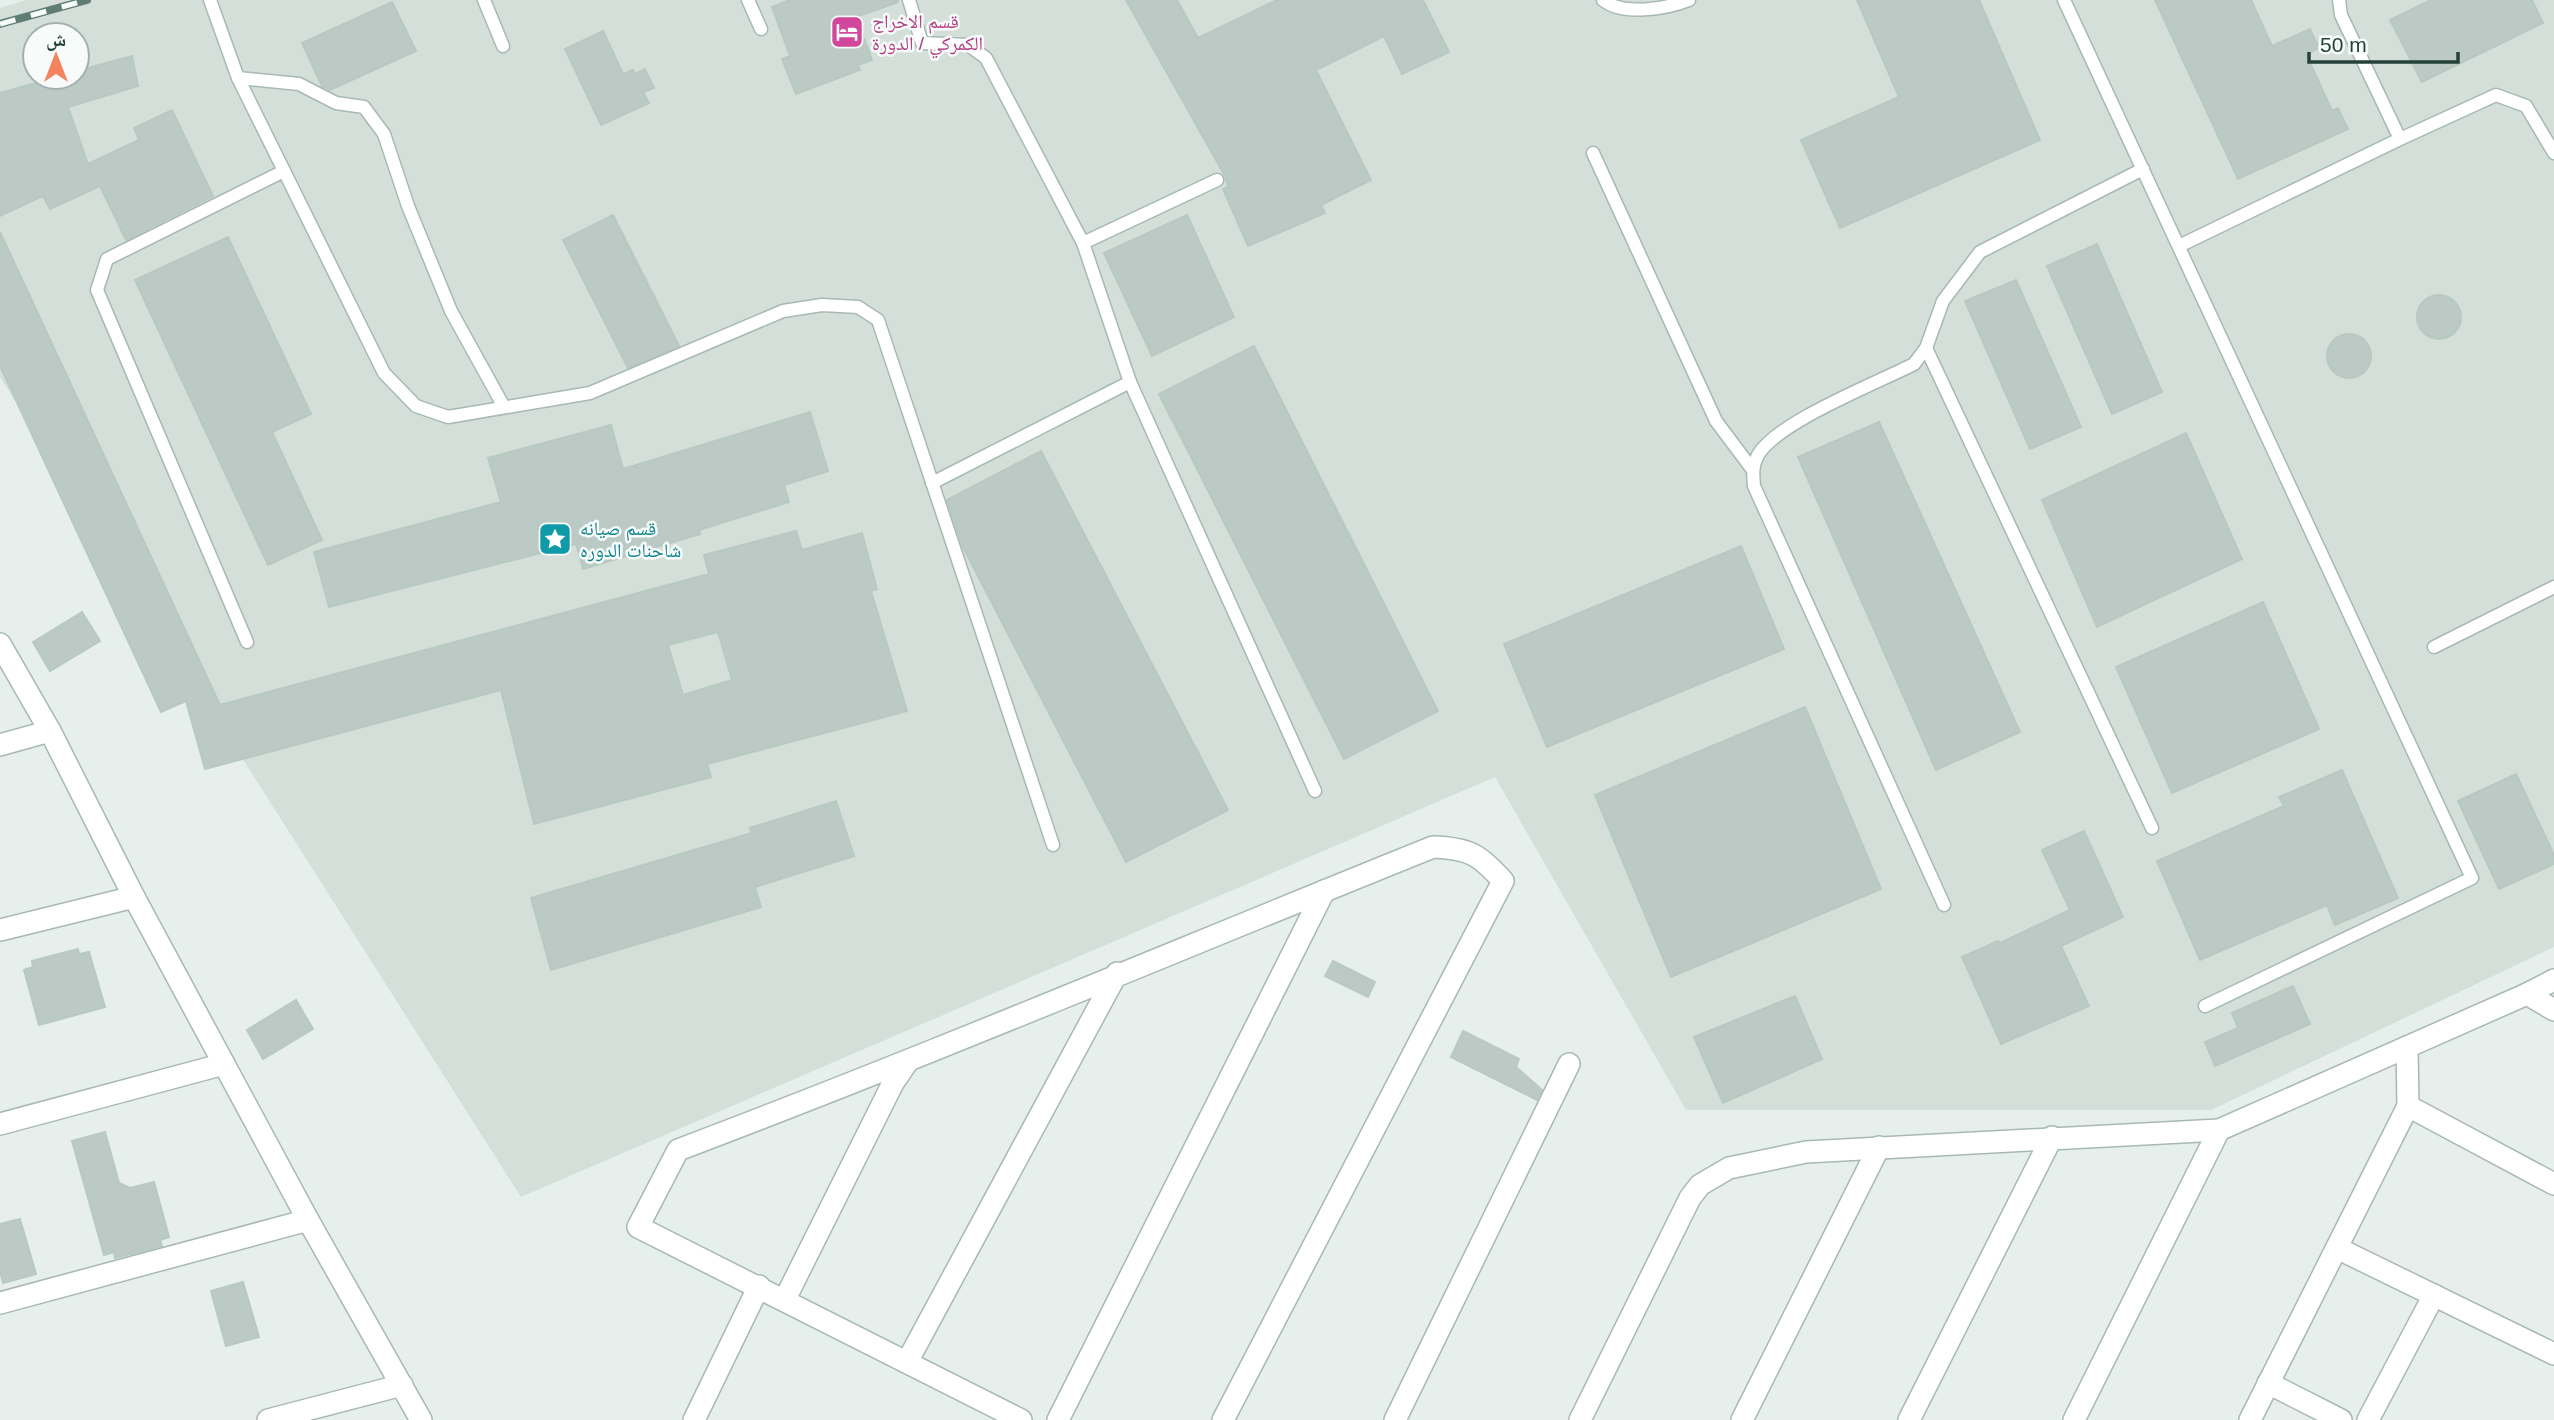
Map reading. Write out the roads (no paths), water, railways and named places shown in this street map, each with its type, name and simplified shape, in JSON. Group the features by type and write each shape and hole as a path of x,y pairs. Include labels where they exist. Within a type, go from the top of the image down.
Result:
{"street":[{"path":"0,644 50,731 134,897 307,1220 421,1420"},
{"path":"0,745 50,731"},
{"path":"1021,1420 638,1227 678,1150 906,1064 1116,973 1433,847 1455,848 1481,857 1503,881 1223,1420"},
{"path":"1058,1420 1324,891"},
{"path":"0,930 134,897"},
{"path":"907,1362 1116,973"},
{"path":"1580,1420 1690,1198 1700,1185 1729,1168 1806,1152 2219,1130 2527,995 2554,980"},
{"path":"2527,995 2554,1010"},
{"path":"2250,1420 2408,1106 2407,1047"},
{"path":"0,1124 224,1064"},
{"path":"785,1299 893,1083 906,1064"},
{"path":"1395,1420 1569,1064"},
{"path":"2408,1106 2554,1184"},
{"path":"2074,1420 2219,1130"},
{"path":"1909,1420 2052,1137"},
{"path":"1742,1420 1879,1147"},
{"path":"0,1303 307,1220"},
{"path":"2337,1248 2554,1354"},
{"path":"694,1420 759,1286"},
{"path":"2368,1420 2434,1296"},
{"path":"2268,1383 2341,1420"},
{"path":"268,1420 402,1385"}],"lane":[{"path":"210,0 238,78 384,373 416,406 448,417 590,393 783,311 822,305 859,307 878,320 1053,845"},
{"path":"484,0 503,46"},
{"path":"748,0 761,29"},
{"path":"909,0 922,43 968,45 986,58 1083,243 1130,382 1315,791"},
{"path":"1602,0 1609,5 1633,10 1689,0"},
{"path":"2064,0 2472,878 2206,1006"},
{"path":"2339,0 2341,15 2400,139"},
{"path":"238,78 299,84 336,103 364,107 384,134 408,206 451,311 504,407"},
{"path":"2179,246 2496,95 2526,106 2554,153"},
{"path":"1592,152 1716,421 1752,469"},
{"path":"1944,905 1754,486 1752,469 1759,452 1782,430 1914,365 1926,348 1943,301 1980,252 2143,169"},
{"path":"247,642 97,290 107,259 284,171"},
{"path":"1083,243 1217,180"},
{"path":"1926,348 2152,828"},
{"path":"932,482 1130,382"},
{"path":"2434,647 2554,587"}],"railway":[{"path":"0,24 87,0"}],"place":[{"name":"قسم الاخراج الكمركي / الدورة","path":"847,32"},
{"name":"قسم صيانه شاحنات الدوره","path":"555,539"}]}
